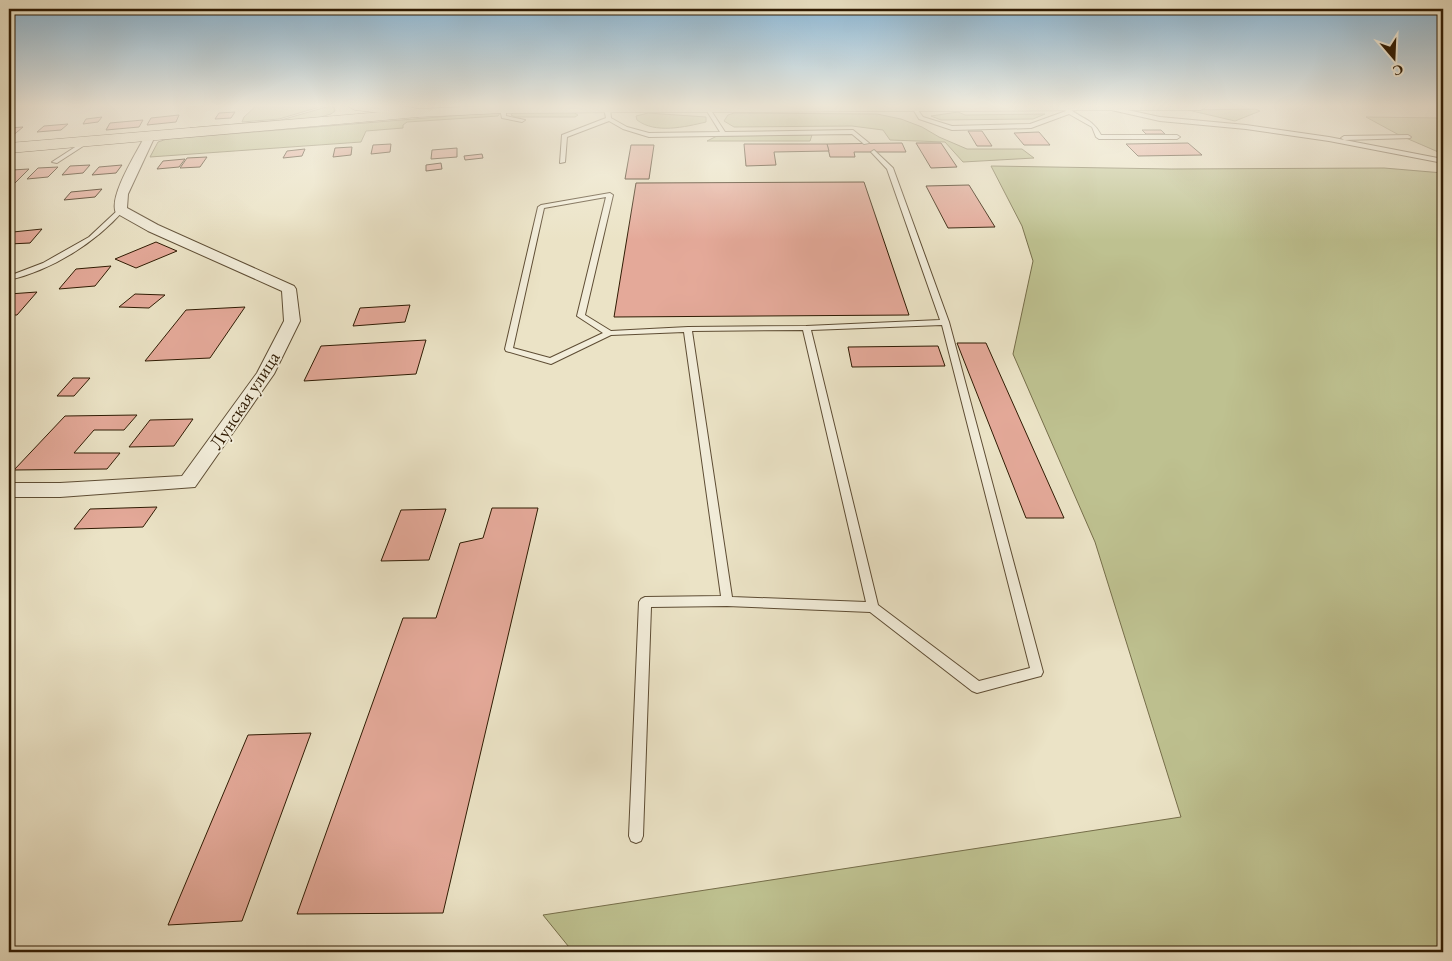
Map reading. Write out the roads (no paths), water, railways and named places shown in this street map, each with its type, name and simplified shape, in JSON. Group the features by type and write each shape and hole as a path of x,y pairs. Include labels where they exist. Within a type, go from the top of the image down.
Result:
{"street":[{"path":"121,210 122,194 143,151"},
{"name":"Лунская улица","path":"9,490 60,490 188,482 266,374 292,321 289,289 153,228 121,210"}],"lane":[{"path":"55,162 73,151"},
{"path":"562,162 563,151"},
{"path":"636,836 645,602 727,601 873,606 977,687 1037,672 945,322 890,168 873,151"},
{"path":"1390,151 1443,161"},
{"path":"609,333 581,316 610,195 541,207 509,349 551,361 609,333 688,328 806,328 945,322"},
{"path":"9,278 46,265 92,238 121,210"},
{"path":"688,328 727,601"},
{"path":"806,328 873,606"}]}
